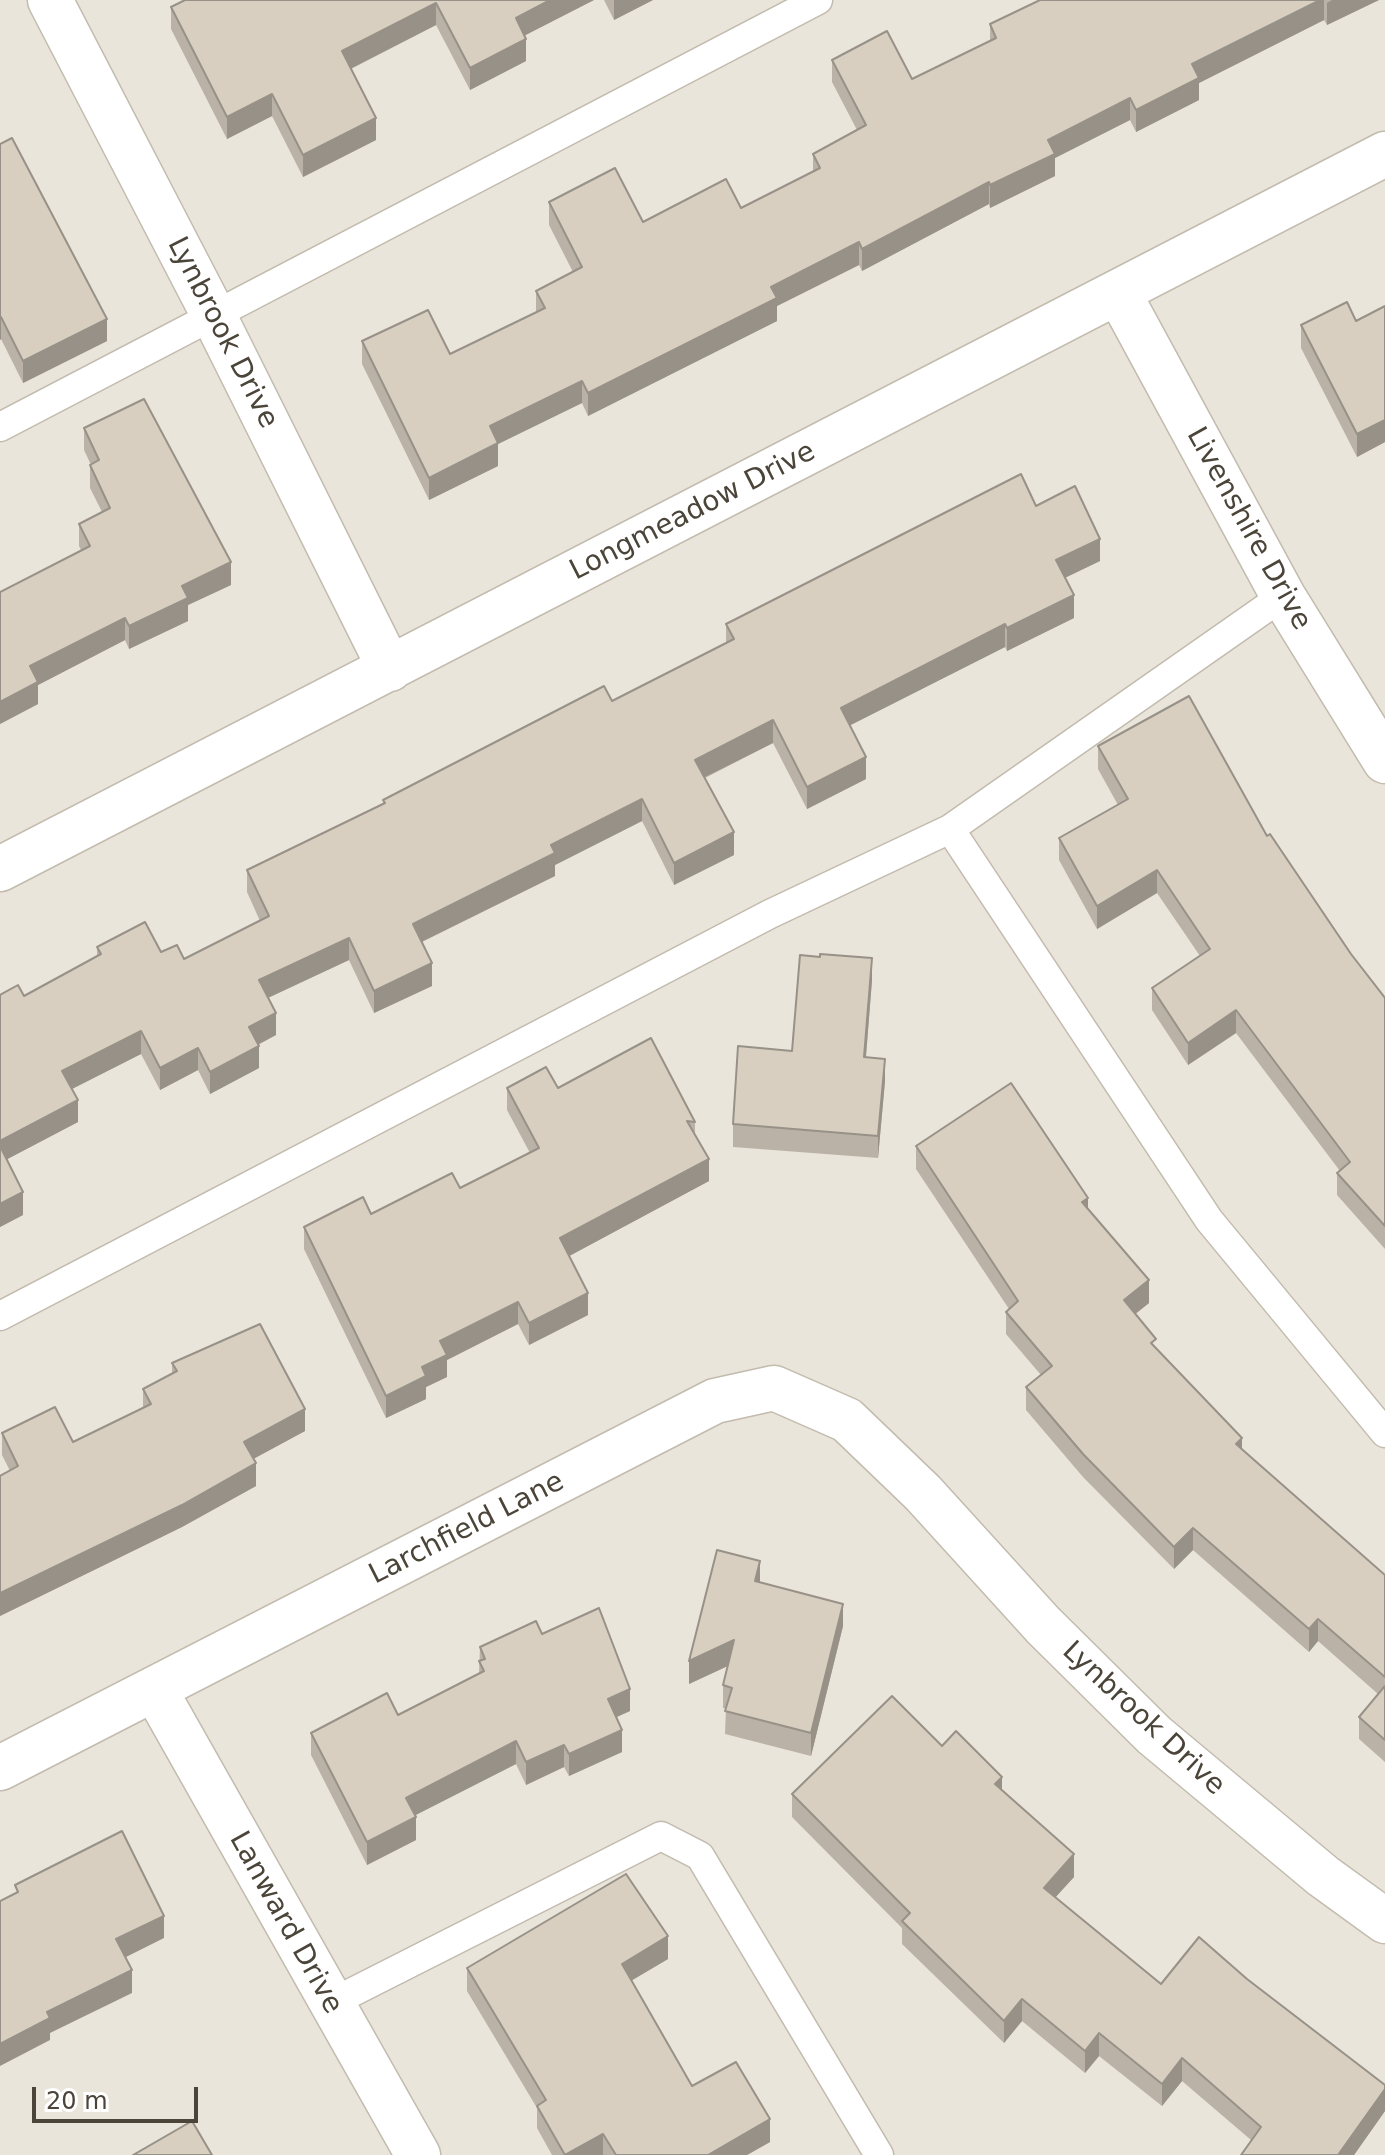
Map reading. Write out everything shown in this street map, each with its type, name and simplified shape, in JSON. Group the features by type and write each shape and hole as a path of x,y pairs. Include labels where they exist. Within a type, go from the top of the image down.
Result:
{"street":[{"name":"Lynbrook Drive","path":"50,0 214,316 390,669"},
{"name":"Longmeadow Drive","path":"0,869 1385,154"},
{"name":"Livenshire Drive","path":"1118,292 1283,596 1385,761"},
{"name":"Larchfield Lane","path":"0,1768 715,1401 774,1388 847,1420 923,1493"},
{"name":"Lynbrook Drive","path":"923,1493 1043,1625 1154,1735 1323,1876 1385,1921"},
{"name":"Lanward Drive","path":"155,1690 329,2004 418,2155"}],"lane":[{"path":"0,427 818,0"},
{"path":"0,1316 770,914 950,829 1283,596"},
{"path":"950,829 1209,1220 1385,1433"},
{"path":"329,2004 661,1836 700,1856 879,2155"}],"shaded area":[{"path":"0,0 1385,0 1385,2155 0,2155"}],"building":[{"path":"185,0 550,0 516,18 526,39 470,68 436,3 342,51 376,118 303,155 272,94 227,117 171,7"},
{"path":"1040,0 1320,0 1192,64 1199,78 1136,110 1130,98 1048,140 1055,154 990,185 989,182 862,249 859,242 771,287 777,298 588,393 582,381 490,426 498,443 429,478 362,341 428,310 450,354 545,308 536,291 582,267 549,202 615,168 643,222 726,179 741,208 820,168 813,154 866,125 832,60 887,31 912,79 996,38 990,24"},
{"path":"12,138 107,319 23,361 0,318 0,144"},
{"path":"1347,302 1356,321 1385,306 1385,420 1357,434 1301,325"},
{"path":"144,399 231,562 182,586 188,598 129,626 125,618 30,666 38,682 0,702 0,592 90,546 79,524 110,508 90,465 99,460 84,428"},
{"path":"1021,474 1036,506 1075,486 1100,539 1056,560 1074,595 1007,628 1005,624 841,708 866,757 807,787 773,720 695,760 734,832 674,863 642,799 551,845 555,853 413,924 432,963 374,991 349,938 259,980 276,1013 249,1027 259,1046 210,1072 198,1048 160,1068 141,1031 62,1071 78,1100 0,1141 0,995 18,985 24,996 101,954 97,947 145,922 161,952 177,945 184,959 269,916 247,870 385,803 383,800 604,686 612,701 734,639 726,624"},
{"path":"1189,696 1267,836 1270,834 1351,954 1385,998 1385,1226 1337,1173 1350,1162 1236,1010 1188,1043 1152,988 1210,949 1157,870 1097,906 1059,838 1128,799 1098,746"},
{"path":"820,954 872,958 864,1057 885,1059 878,1136 733,1124 738,1046 792,1051 800,955 820,957"},
{"path":"651,1038 695,1122 687,1121 709,1159 560,1238 588,1293 529,1323 518,1302 440,1341 447,1355 422,1367 426,1376 386,1396 304,1227 363,1197 371,1214 452,1173 460,1188 539,1148 507,1088 546,1067 558,1088"},
{"path":"1011,1083 1088,1198 1082,1202 1149,1280 1124,1300 1156,1339 1151,1343 1242,1438 1236,1444 1385,1575 1385,1677 1318,1619 1309,1629 1193,1528 1174,1547 1083,1454 1026,1387 1052,1366 1006,1312 1018,1301 916,1146"},
{"path":"0,1146 23,1192 0,1204"},
{"path":"260,1324 305,1409 244,1442 256,1463 182,1505 0,1593 0,1476 18,1466 2,1433 55,1407 73,1442 151,1404 143,1389 177,1371 172,1363"},
{"path":"717,1550 760,1561 755,1581 843,1604 811,1733 725,1711 732,1688 723,1685 734,1640 689,1661"},
{"path":"599,1608 630,1689 608,1699 622,1730 569,1754 564,1745 526,1762 516,1741 406,1798 416,1817 367,1842 311,1733 387,1693 398,1715 484,1671 479,1661 485,1659 480,1647 536,1621 542,1634"},
{"path":"1385,1686 1385,1740 1359,1717"},
{"path":"892,1696 942,1746 956,1731 1002,1777 995,1784 1074,1854 1044,1888 1161,1984 1199,1937 1247,1979 1385,2085 1338,2155 1241,2155 1261,2127 1182,2058 1162,2084 1099,2033 1085,2051 1022,1999 1004,2021 902,1921 910,1913 792,1794"},
{"path":"122,1831 164,1916 116,1939 132,1970 47,2012 50,2018 0,2044 0,1901 18,1892 15,1885"},
{"path":"626,1874 668,1936 622,1964 692,2086 736,2062 770,2119 708,2155 616,2155 603,2134 565,2155 537,2106 546,2100 467,1968"},
{"path":"192,2121 212,2155 133,2155"}]}
